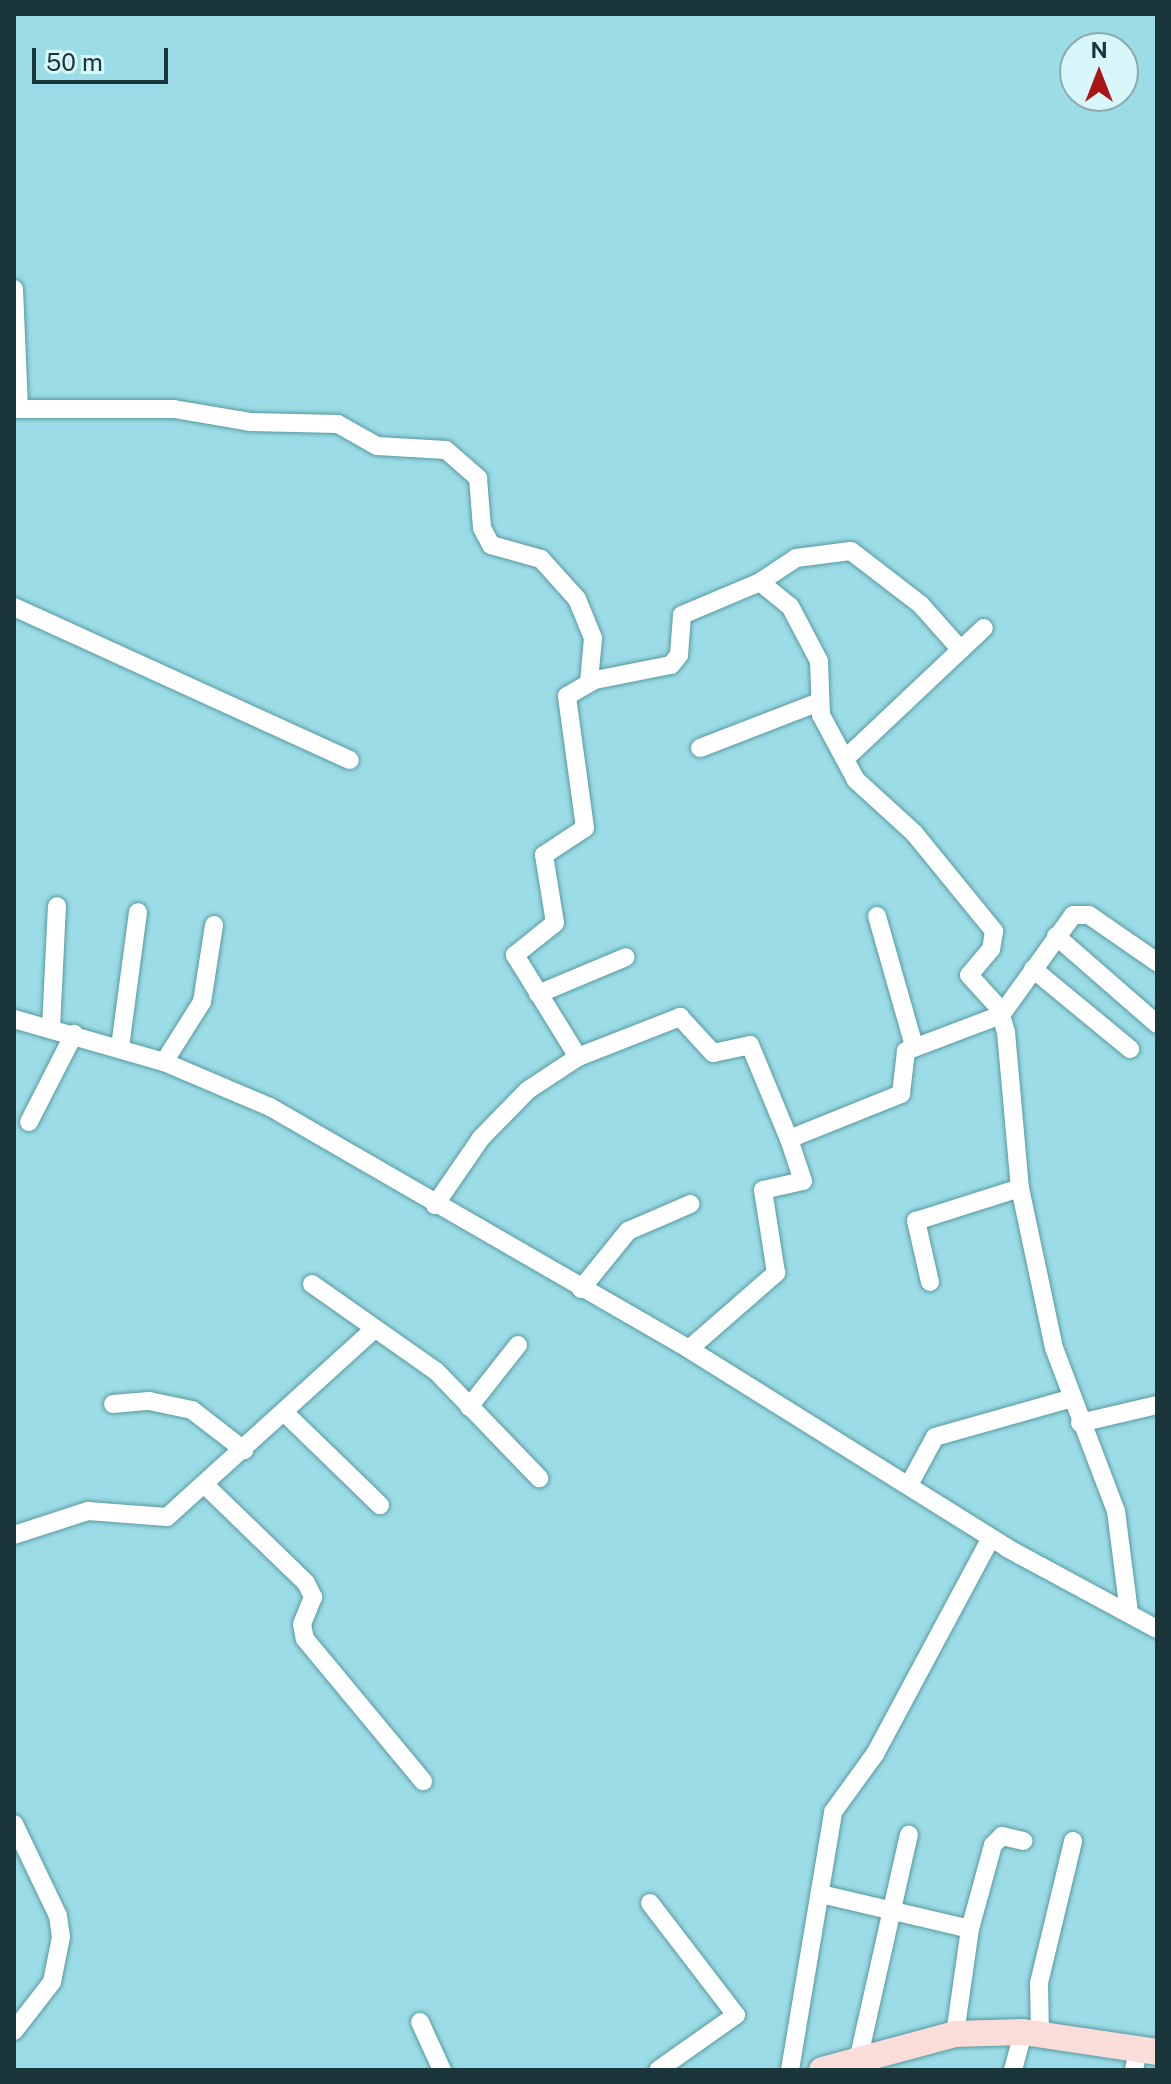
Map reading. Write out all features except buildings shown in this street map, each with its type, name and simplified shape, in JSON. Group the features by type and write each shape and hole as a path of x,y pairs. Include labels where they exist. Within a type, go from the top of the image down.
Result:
{"street":[{"path":"14,289 17,409 125,406 250,422 338,424 377,446 446,450 478,478 491,545 541,559 577,599 593,638 589,682"},
{"path":"578,1057 515,955 555,923 544,855 585,828 566,705 572,690 589,682 671,665 679,655 682,615 760,582 796,558 851,551 921,605 961,650"},
{"path":"760,582 790,606 819,661 819,702 856,780 914,833 994,931 991,949 969,975 1001,1015 1020,1188 1069,1399 1116,1511 1129,1612"},
{"path":"14,607 350,760"},
{"path":"847,757 984,628"},
{"path":"700,748 819,702"},
{"path":"51,1028 57,906"},
{"path":"120,1047 138,912"},
{"path":"789,1139 901,1094 906,1051 1001,1015 1073,915 1089,915 1157,962"},
{"path":"877,916 914,1046"},
{"path":"164,1062 202,1002 214,925"},
{"path":"1056,936 1157,1024"},
{"path":"538,994 626,957"},
{"path":"1033,969 1130,1049"},
{"path":"435,1205 502,1114 578,1057 683,1017 713,1053 750,1045 803,1181 763,1190 776,1273 689,1349"},
{"path":"14,1019 164,1062 270,1107 689,1349 910,1483 991,1538 1157,1629"},
{"path":"29,1122 74,1034"},
{"path":"930,1282 916,1221 1020,1188"},
{"path":"581,1289 628,1231 690,1204"},
{"path":"312,1284 373,1330 436,1371 539,1478"},
{"path":"14,1535 88,1511 167,1517 286,1414 373,1330"},
{"path":"469,1407 518,1345"},
{"path":"910,1483 932,1439 1069,1399"},
{"path":"113,1404 149,1401 192,1410 244,1450"},
{"path":"1080,1423 1157,1405"},
{"path":"286,1414 380,1505"},
{"path":"204,1484 306,1583 313,1597 302,1624 305,1639 423,1781"},
{"path":"790,2070 840,1797 875,1754 991,1538"},
{"path":"14,1824 58,1916 61,1937 52,1982 14,2031"},
{"path":"859,2056 895,1909 909,1835"},
{"path":"955,2034 970,1929 996,1840 1023,1841"},
{"path":"1013,2070 1032,2033 1039,1983 1073,1841"},
{"path":"821,1894 970,1929"},
{"path":"650,1903 736,2015 658,2070"},
{"path":"420,2022 442,2070"},
{"path":"822,2070 859,2056 955,2034 1032,2033 1143,2057"}]}
